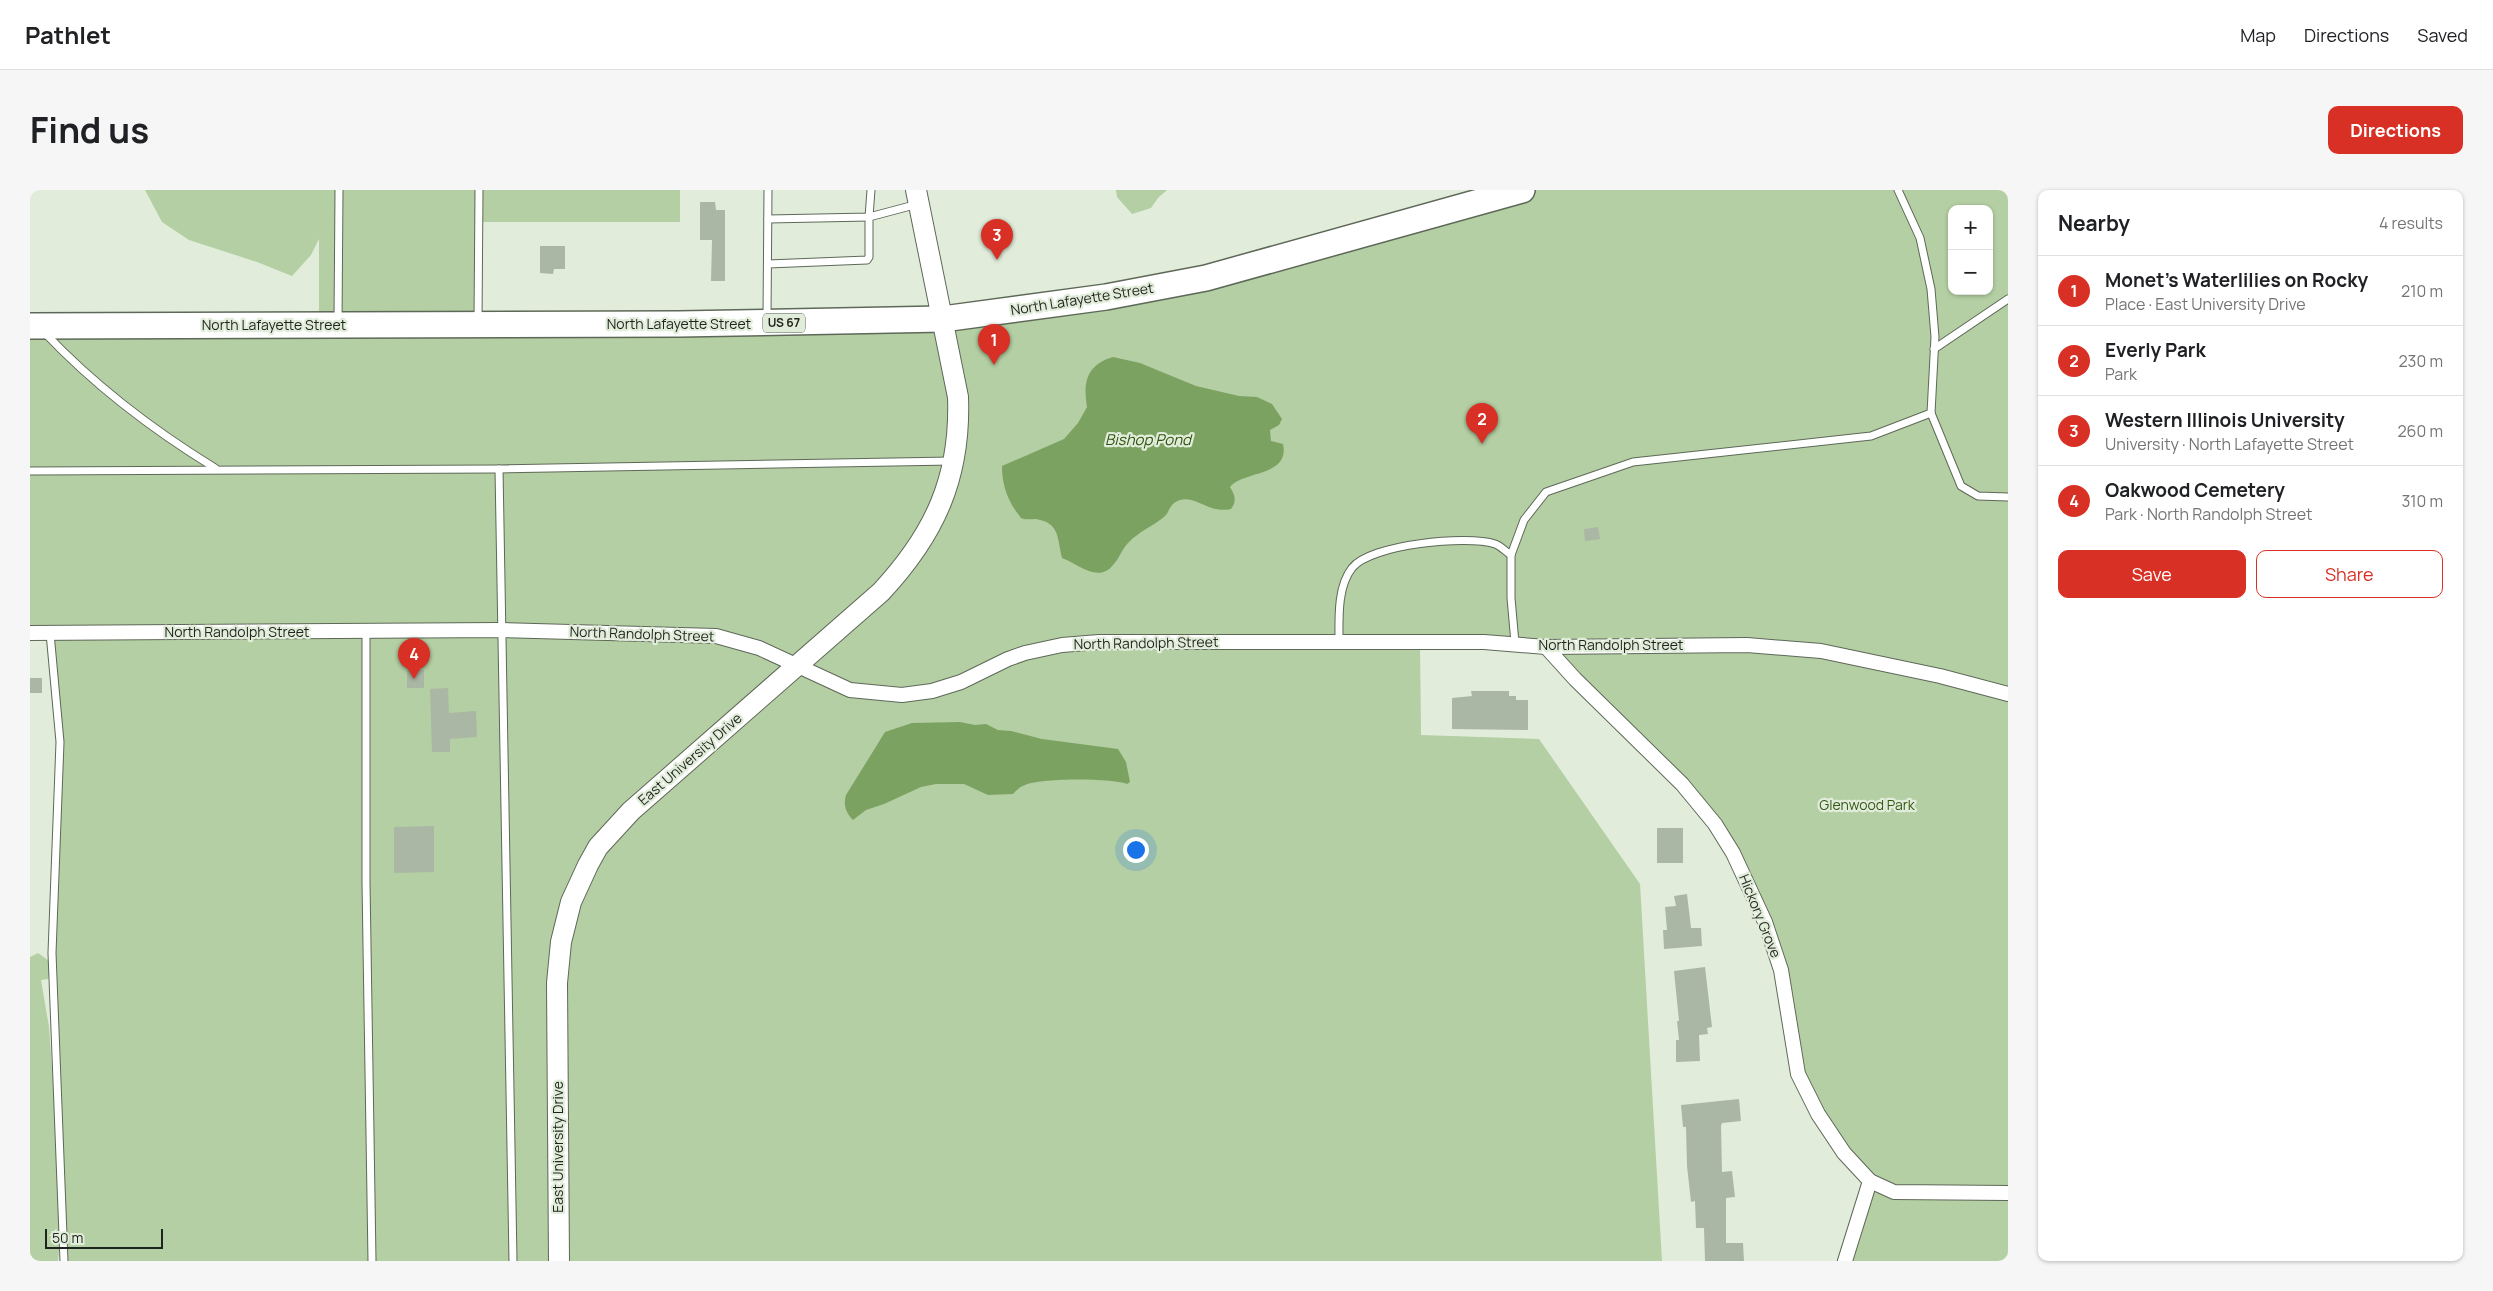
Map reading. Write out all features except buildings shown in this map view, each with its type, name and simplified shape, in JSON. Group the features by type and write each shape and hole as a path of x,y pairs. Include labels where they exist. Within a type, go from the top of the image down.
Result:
{"highway":[{"name":"North Lafayette Street","path":"34,326 767,323 943,319 1096,298 1206,278 1522,190"}],"main road":[{"name":"East University Drive","path":"559,1261 557,982 561,942 571,902 588,864 614,828 881,592 907,562 938,510 955,461 959,428 958,397 917,197"}],"street":[{"name":"North Randolph Street","path":"30,633 501,630 716,636 760,648 796,667 850,690 902,696 932,691 961,682 1008,659 1062,645 1099,642 1515,643 1546,647 1747,645 1820,651 1940,676 2008,694"},
{"name":"Hickory Grove","path":"1546,647 1575,679 1682,784 1715,824 1766,922 1782,970 1798,1074 1830,1134 1854,1166 1870,1182"},
{"path":"1845,1261 1870,1182 1894,1192 2008,1193"}],"lane":[{"path":"338,325 339,190"},
{"path":"478,324 479,190"},
{"path":"767,323 768,190"},
{"path":"768,264 867,260 869,257 871,190"},
{"path":"1898,190 1920,238 1931,288 1934,349 1931,413 1961,486 1978,496 2008,498"},
{"path":"768,219 869,217 917,197"},
{"path":"1934,349 2008,299"},
{"path":"34,326 78,367 144,419 217,469"},
{"path":"1515,643 1511,598 1511,555 1524,520 1546,492 1633,462 1871,436 1931,413"},
{"path":"30,471 498,468 955,461"},
{"path":"498,468 513,1261"},
{"path":"1339,642 1339,610 1343,588 1352,567 1372,553 1422,543 1461,541 1496,544 1511,555"},
{"path":"366,631 366,882 372,1261"},
{"path":"50,632 60,742 52,953 64,1261"}],"green space":[{"name":"Glenwood Park","path":"145,190 680,190 680,222 479,222 478,324 1029,309 1525,190 2008,190 2008,1261 1845,1261 1869,1181 1798,1074 1781,970 1715,824 1546,647 1420,643 1421,735 1539,739 1640,884 1662,1261 64,1261 62,1220 58,1261 30,1261 30,957 38,953 52,963 60,742 50,633 30,633 30,326 319,325 319,239 311,255 292,276 257,262 189,240 162,222","holes":["52,968 60,1179 49,1027 41,980 48,979"]},
{"path":"1116,190 1167,190 1151,208 1132,214 1117,197"}],"water":[{"name":"Bishop Pond","path":"1113,357 1140,363 1196,386 1239,396 1257,397 1272,404 1282,419 1279,425 1270,430 1271,441 1283,444 1283,455 1280,462 1273,468 1245,478 1230,487 1235,498 1231,509 1216,509 1186,499 1176,502 1165,516 1128,543 1115,563 1101,573 1088,570 1062,558 1056,532 1049,524 1036,519 1021,518 1007,494 1002,466 1064,439 1078,423 1087,407 1086,383 1088,376 1097,365"},
{"path":"960,722 975,725 986,724 998,730 1011,731 1042,739 1118,749 1126,762 1130,782 1127,784 1092,780 1046,781 1023,786 1013,794 988,795 964,784 936,784 921,787 866,810 853,820 847,812 845,805 846,795 885,732 912,723"}],"place":[{"name":"Western Illinois University","path":"997,260"},
{"name":"Monet's Waterlilies on Rocky","path":"994,365"},
{"name":"Everly Park","path":"1482,444"},
{"name":"Oakwood Cemetery","path":"414,679"}]}
